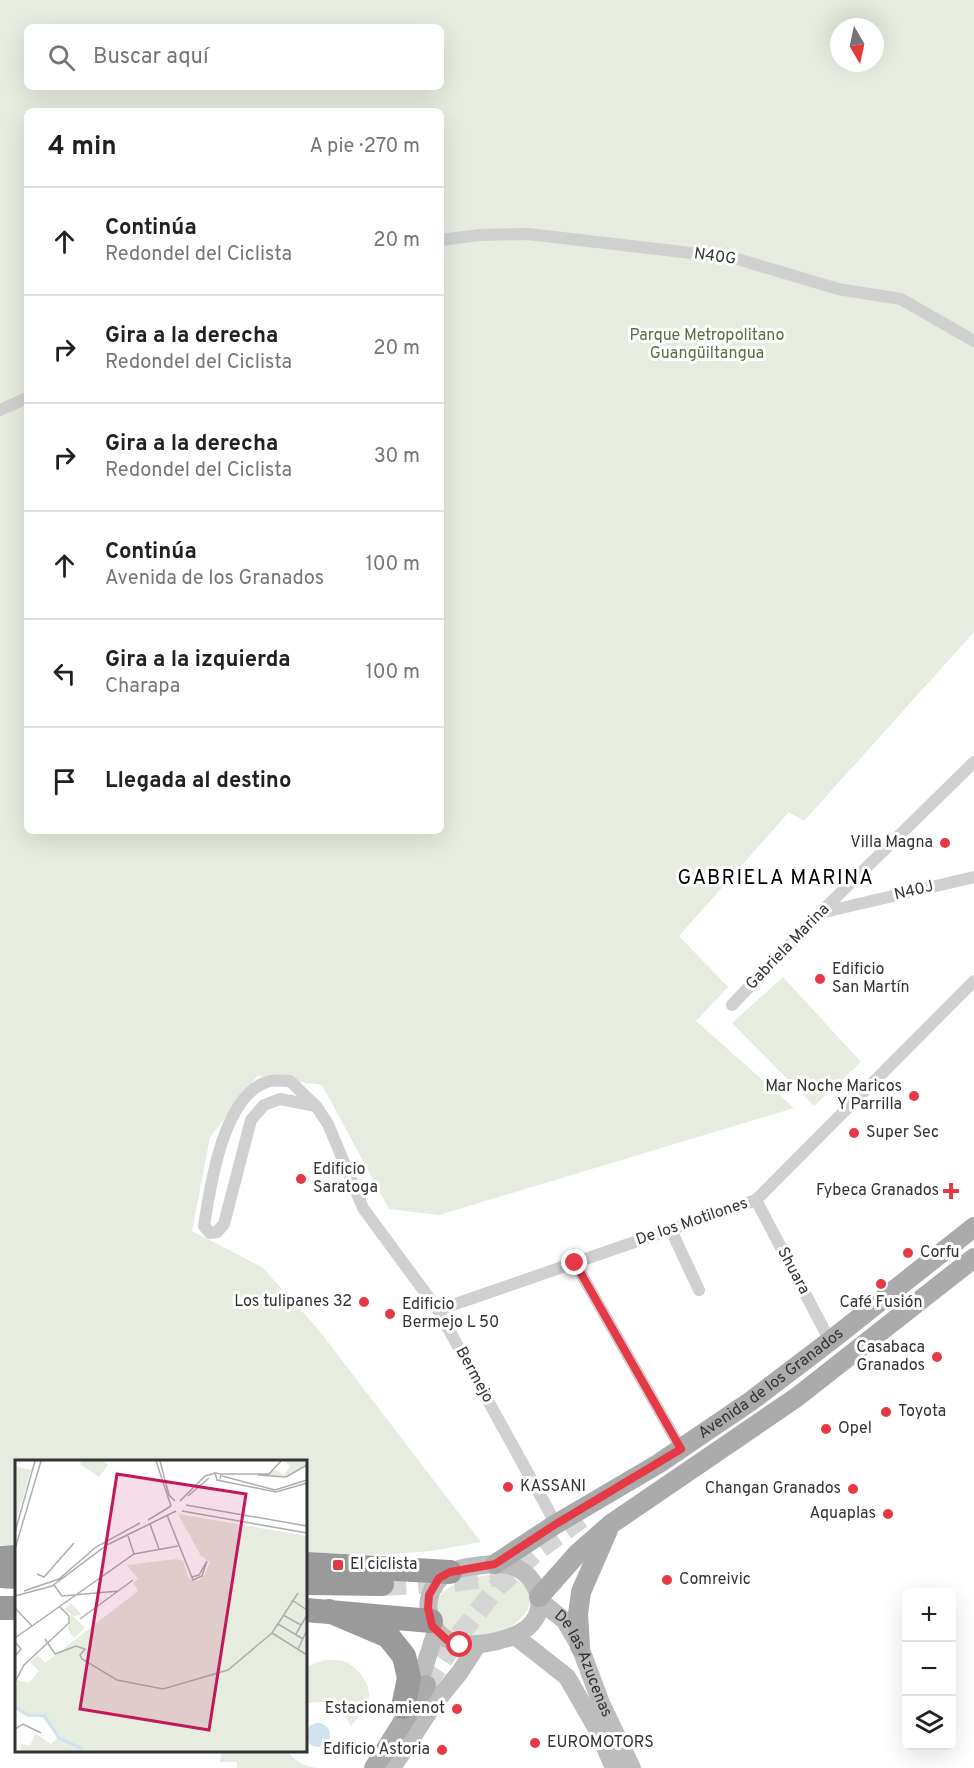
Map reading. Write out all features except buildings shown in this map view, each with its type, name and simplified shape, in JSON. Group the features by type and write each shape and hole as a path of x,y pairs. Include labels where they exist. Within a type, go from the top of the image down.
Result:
{"highway":[{"path":"0,1558 15,1557"},
{"path":"308,1564 450,1572"},
{"path":"0,1576 15,1577"},
{"path":"308,1583 382,1584"},
{"path":"317,1611 434,1626"},
{"path":"317,1611 388,1636 404,1656 409,1678 403,1707"}],"main road":[{"name":"Avenida de los Granados","path":"495,1564 556,1524 658,1464 751,1401 831,1341 974,1227"},
{"name":"Avenida de los Granados","path":"539,1598 578,1553 611,1524 797,1397 974,1258"},
{"path":"591,1512 658,1464"},
{"path":"580,1647 578,1614 581,1592 611,1524"},
{"path":"374,1768 426,1685"}],"street":[{"name":"N40G","path":"444,240 479,235 528,234 734,258 838,289 901,299 974,341"},
{"path":"0,410 24,399"},
{"name":"Gabriela Marina","path":"732,1005 819,913 974,762"},
{"name":"N40J","path":"819,913 974,877"},
{"name":"De los Motilones","path":"438,1310 756,1200 974,981"},
{"name":"Bermejo","path":"316,1106 280,1099 264,1105 251,1120 224,1224 217,1232 210,1233 204,1226 214,1171 229,1122 239,1105 253,1090 268,1081 290,1082 316,1106 328,1124 363,1208 438,1310 556,1524"},
{"name":"Shuara","path":"756,1200 831,1341"},
{"path":"671,1230 699,1290"},
{"path":"575,1263 681,1449"},
{"path":"495,1564 507,1564 518,1568 536,1585 539,1598 538,1611 533,1622 514,1636 478,1644 460,1645 447,1640 434,1626 428,1608 429,1595 439,1578 450,1572 495,1564"},
{"name":"De las Azucenas","path":"539,1598 565,1621 580,1647 601,1703 632,1768"},
{"path":"363,1768 418,1684 434,1626"},
{"name":"De las Azucenas","path":"514,1636 567,1677 597,1729 614,1768"},
{"path":"392,1768 434,1704 478,1644"}],"green space":[{"name":"Parque Metropolitano Guangüiltangua","path":"0,0 974,0 974,632 804,821 789,812 679,936 728,987 696,1021 794,1108 439,1215 389,1209 322,1085 257,1076 210,1137 192,1231 262,1267 318,1329 481,1542 431,1551 380,1555 308,1553 308,1460 15,1460 15,1545 0,1545"},
{"path":"783,977 861,1062 814,1106 732,1023"},
{"path":"496,1574 517,1580 528,1590 530,1602 524,1614 513,1625 496,1633 477,1636 446,1629 437,1618 434,1602 447,1589 462,1581"},
{"path":"324,1660 343,1661 355,1668 365,1680 369,1700 351,1726 343,1713 333,1705 321,1702 308,1704 308,1666"},
{"path":"221,1753 290,1753 305,1765 317,1768 237,1768 237,1762 220,1762"}],"water":[{"path":"314,1724 322,1724 329,1731 329,1739 322,1746 314,1746 308,1740 308,1730"}],"tunnel":[{"path":"426,1685 458,1637 497,1587 538,1550 586,1515"},
{"path":"382,1584 453,1580 516,1572"}],"place":[{"name":"Villa Magna","path":"945,843"},
{"name":"Edificio San Martín","path":"820,979"},
{"name":"Mar Noche Maricos Y Parrilla","path":"914,1096"},
{"name":"Super Sec","path":"854,1133"},
{"name":"Edificio Saratoga","path":"301,1179"},
{"name":"Fybeca Granados","path":"951,1191"},
{"name":"Corfu","path":"908,1253"},
{"name":"Café Fusión","path":"881,1284"},
{"name":"Los tulipanes 32","path":"364,1302"},
{"name":"Edificio Bermejo L 50","path":"390,1314"},
{"name":"Casabaca Granados","path":"937,1357"},
{"name":"Toyota","path":"886,1412"},
{"name":"Opel","path":"826,1429"},
{"name":"KASSANI","path":"508,1487"},
{"name":"Changan Granados","path":"853,1489"},
{"name":"Aquaplas","path":"888,1514"},
{"name":"El ciclista","path":"338,1565"},
{"name":"Comreivic","path":"667,1580"},
{"name":"Estacionamienot","path":"457,1709"},
{"name":"EUROMOTORS","path":"535,1743"},
{"name":"Edificio Astoria","path":"442,1750"}],"district":[{"name":"GABRIELA MARINA","path":"776,879"}],"route":[{"path":"460,1645 447,1640 432,1626 428,1608 429,1595 439,1578 464,1568 495,1564 556,1524 681,1449 575,1263"}]}
